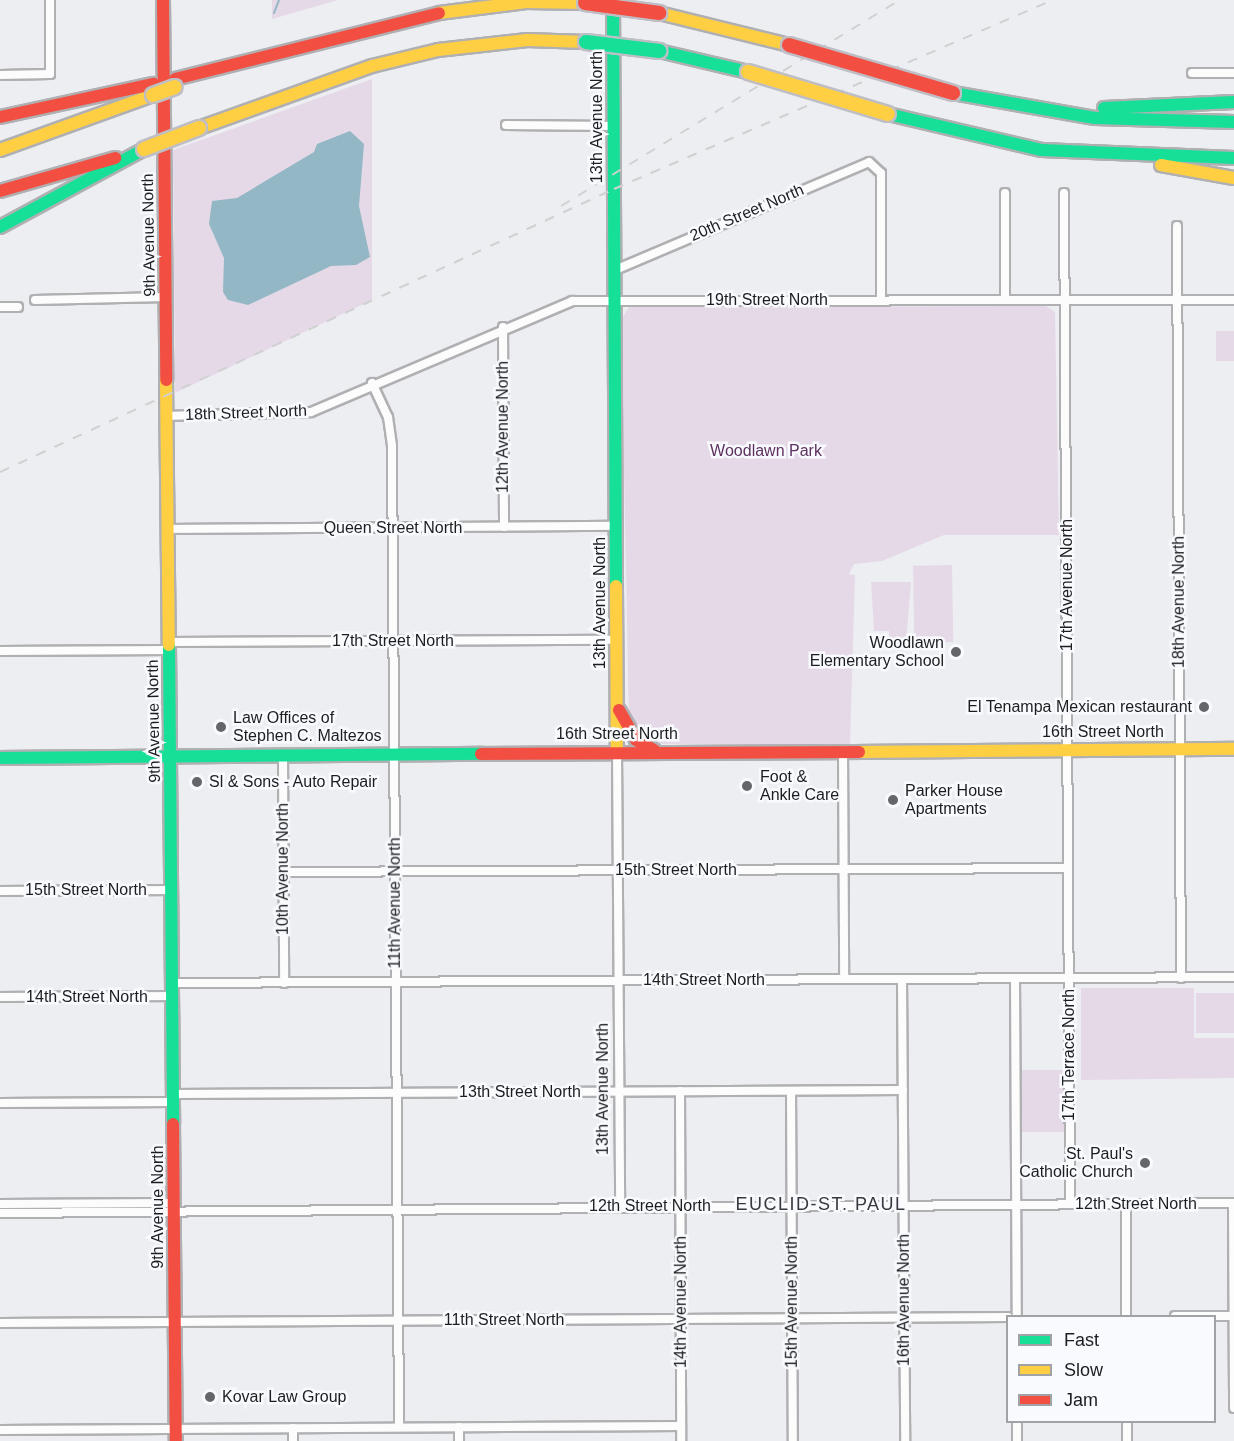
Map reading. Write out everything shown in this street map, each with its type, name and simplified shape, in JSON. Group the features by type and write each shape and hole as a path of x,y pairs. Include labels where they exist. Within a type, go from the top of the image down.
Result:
{"main road":[{"name":"9th Avenue North","path":"163,0 172,757 176,1436"},
{"name":"13th Avenue North","path":"613,0 617,751"},
{"path":"0,117 153,89 442,12 526,2 585,3 659,13 789,45 987,102 1095,118 1234,122"},
{"path":"0,191 144,149 372,66 438,50 527,40 586,42 659,51 748,72 888,114 1017,146 1105,155 1234,178"},
{"path":"0,149 18,144 153,89"},
{"path":"987,102 1126,109 1234,102"},
{"path":"0,227 144,149"},
{"path":"1105,155 1234,158"},
{"path":"617,706 631,733 655,750"},
{"name":"16th Street North","path":"0,758 394,755 655,750 1234,748"}],"street":[{"path":"0,75 50,74 50,0"},
{"path":"1192,73 1234,73"},
{"path":"506,125 614,126"},
{"name":"20th Street North","path":"615,270 862,164 878,167 881,299"},
{"path":"1005,193 1005,299"},
{"name":"17th Avenue North","path":"1064,193 1069,978"},
{"name":"18th Avenue North","path":"1177,226 1181,978"},
{"path":"35,300 166,297"},
{"name":"19th Street North","path":"323,408 372,383 558,303 881,299 1234,300"},
{"path":"0,307 18,307"},
{"name":"12th Avenue North","path":"503,327 504,527"},
{"name":"11th Avenue North","path":"372,383 390,429 399,1427"},
{"name":"18th Street North","path":"168,416 288,415 323,408"},
{"name":"Queen Street North","path":"169,529 616,526"},
{"name":"17th Street North","path":"0,651 393,641 616,640"},
{"path":"843,750 844,980"},
{"name":"13th Avenue North","path":"617,751 620,1206"},
{"name":"10th Avenue North","path":"282,756 284,982"},
{"name":"15th Street North","path":"283,872 1068,868"},
{"name":"15th Street North","path":"0,891 172,890"},
{"name":"14th Street North","path":"0,998 284,982 1234,977"},
{"name":"17th Terrace North","path":"1069,978 1070,1204"},
{"name":"16th Avenue North","path":"902,979 905,1441"},
{"path":"1015,979 1017,1315"},
{"name":"13th Street North","path":"0,1102 396,1093 903,1090"},
{"name":"14th Avenue North","path":"680,1091 681,1441"},
{"name":"15th Avenue North","path":"791,1091 793,1441"},
{"name":"12th Street North","path":"0,1204 168,1203 175,1208"},
{"path":"1234,1203 1234,1408"},
{"name":"12th Street North","path":"0,1213 175,1208 1234,1203"},
{"path":"1126,1204 1126,1315"},
{"path":"1216,1316 1234,1316"},
{"name":"11th Street North","path":"0,1323 1006,1317"},
{"path":"1017,1423 1017,1441"},
{"path":"1127,1423 1127,1441"},
{"path":"0,1430 176,1436 293,1428 681,1426"},
{"path":"459,1427 459,1441"},
{"path":"293,1428 293,1441"}],"green space":[{"path":"272,0 338,0 272,19"},
{"path":"372,79 372,300 175,393 173,150"},
{"name":"Woodlawn Park","path":"1046,306 1055,312 1059,535 944,535 882,561 854,564 849,574 855,575 850,744 659,744 641,737 629,721 621,320 629,307"},
{"path":"1216,331 1234,331 1234,361 1216,361"},
{"path":"952,565 953,642 914,643 913,566"},
{"path":"871,582 911,582 906,643 890,643 889,631 874,631"},
{"path":"1081,988 1194,988 1194,1038 1234,1038 1234,1078 1081,1080"},
{"path":"1196,993 1234,993 1234,1033 1196,1033"},
{"path":"1022,1070 1064,1070 1064,1132 1022,1132"}],"water":[{"path":"350,131 364,144 359,206 370,257 356,265 331,266 248,305 228,300 223,292 224,258 209,224 212,201 237,198 314,152 317,144"}],"waterway":[{"path":"274,13 279,0"}],"railway":[{"path":"561,206 900,0"},
{"path":"0,472 614,189 1053,0"}],"traffic: fast":[{"path":"613,0 616,586"},
{"path":"586,42 659,51"},
{"path":"659,51 748,72"},
{"path":"953,93 1095,118 1234,122"},
{"path":"1104,108 1234,102"},
{"path":"888,114 1042,150 1234,158"},
{"path":"0,227 144,149"},
{"path":"169,645 173,1124"},
{"path":"0,758 481,754"}],"traffic: slow":[{"path":"439,13 526,2 585,3"},
{"path":"659,13 789,45"},
{"path":"199,128 372,66 438,50 527,40 586,42"},
{"path":"748,72 888,114"},
{"path":"153,95 175,87"},
{"path":"0,150 153,95"},
{"path":"144,149 199,128"},
{"path":"1161,165 1234,178"},
{"path":"166,380 169,645"},
{"path":"616,586 617,751"},
{"path":"859,752 1234,749"}],"traffic: jam":[{"path":"163,0 166,380"},
{"path":"585,3 659,13"},
{"path":"175,79 439,13"},
{"path":"789,45 953,93"},
{"path":"0,117 153,84"},
{"path":"0,191 115,158"},
{"path":"619,710 636,740 654,750"},
{"path":"481,754 859,752"},
{"path":"173,1124 176,1441"}],"place":[{"name":"Woodlawn Elementary School","path":"956,652"},
{"name":"El Tenampa Mexican restaurant","path":"1204,707"},
{"name":"Law Offices of Stephen C. Maltezos","path":"221,727"},
{"name":"Sl & Sons - Auto Repair","path":"197,782"},
{"name":"Foot & Ankle Care","path":"747,786"},
{"name":"Parker House Apartments","path":"893,800"},
{"name":"St. Paul's Catholic Church","path":"1145,1163"},
{"name":"Kovar Law Group","path":"210,1397"}],"district":[{"name":"EUCLID-ST. PAUL","path":"821,1204"}]}
